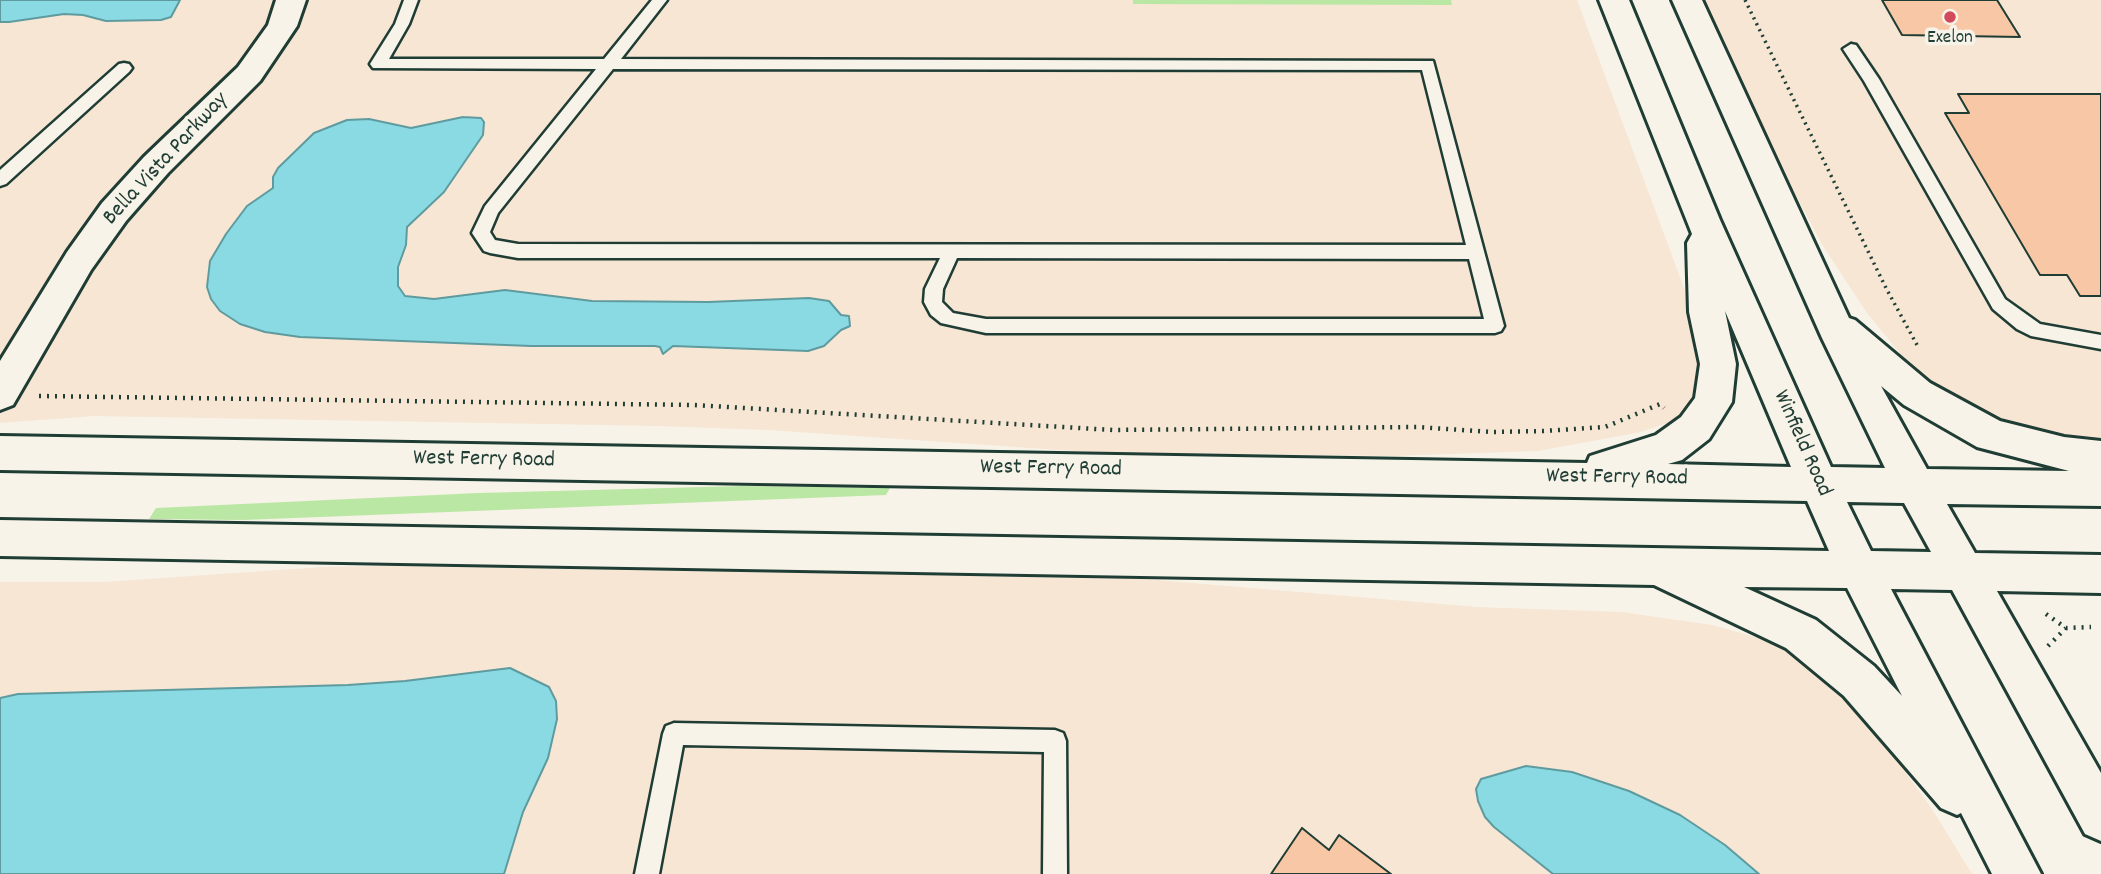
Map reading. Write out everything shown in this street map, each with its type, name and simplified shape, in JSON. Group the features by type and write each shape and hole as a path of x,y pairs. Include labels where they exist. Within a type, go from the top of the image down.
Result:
{"main road":[{"name":"Bella Vista Parkway","path":"0,394 79,261 114,212 156,165 249,74 282,26 291,0"},
{"name":"Winfield Road","path":"1614,0 1703,220 1818,483 1858,569 2017,874"},
{"path":"1687,0 1832,322 1914,486 2101,818"},
{"path":"1570,478 1668,448 1695,428 1713,402 1718,364 1707,312 1703,220"},
{"path":"1832,322 1917,394 1991,435 2064,454 2101,458"},
{"name":"West Ferry Road","path":"0,453 2101,489"},
{"path":"0,538 2101,574"},
{"path":"1656,566 1808,639 1859,681 1996,836"}],"lane":[{"path":"411,0 402,24 377,64 1428,65 1495,326 986,326 947,318 937,310 933,302 934,289 951,252"},
{"path":"660,0 491,210 481,233 490,246 518,251 1476,252"},
{"path":"1851,49 1871,79 1999,304 2023,324 2037,331 2101,342"},
{"path":"0,180 124,68"},
{"path":"647,874 674,734 1055,741 1055,874"}],"path":[{"path":"1745,0 1886,288 1919,349"},
{"path":"75,396 694,405 1113,430 1417,427 1492,432 1605,427 1660,404"},
{"path":"2046,614 2066,628 2091,626"}],"shaded area":[{"path":"0,0 1577,0 1684,288 1694,329 1698,364 1696,387 1686,412 1668,423 1641,432 1538,451 1391,456 1089,452 768,430 658,426 94,416 0,423"},
{"path":"1703,0 2101,0 2101,443 2025,432 1953,404 1914,371 1867,313 1823,246 1793,190"},
{"path":"323,567 1144,579 1477,607 1621,612 1712,625 1769,641 1806,661 1835,684 1874,728 1934,812 1972,874 0,874 0,582 104,582"}],"green space":[{"path":"1133,0 1451,0 1452,5 1133,4"},
{"path":"742,486 890,488 886,495 243,520 149,519 156,508 478,493"}],"water":[{"path":"0,0 180,0 171,17 161,20 106,21 83,15 64,14 0,22"},
{"path":"463,117 481,118 484,122 483,135 444,192 407,227 406,245 398,267 398,286 405,296 434,299 505,290 592,301 708,302 809,298 829,301 841,315 849,316 850,326 841,330 824,346 808,351 673,346 663,354 660,347 655,346 531,346 300,337 265,332 240,324 220,311 211,299 207,287 210,261 247,206 273,188 273,177 278,168 314,133 347,120 369,119 411,128"},
{"path":"510,668 549,687 556,701 557,719 548,758 523,812 504,874 0,874 0,698 18,694 348,685"},
{"path":"1526,766 1572,772 1629,791 1680,815 1725,845 1759,874 1553,874 1494,827 1485,817 1478,801 1476,789 1481,779"}],"building":[{"name":"Exelon","path":"1882,0 1997,0 2020,37 1902,35"},
{"path":"1958,94 2101,94 2101,296 2080,296 2067,275 2040,275 1945,113 1969,113"},
{"path":"1302,828 1329,850 1339,835 1391,874 1271,874"}],"place":[{"name":"Exelon","path":"1950,17"}]}
